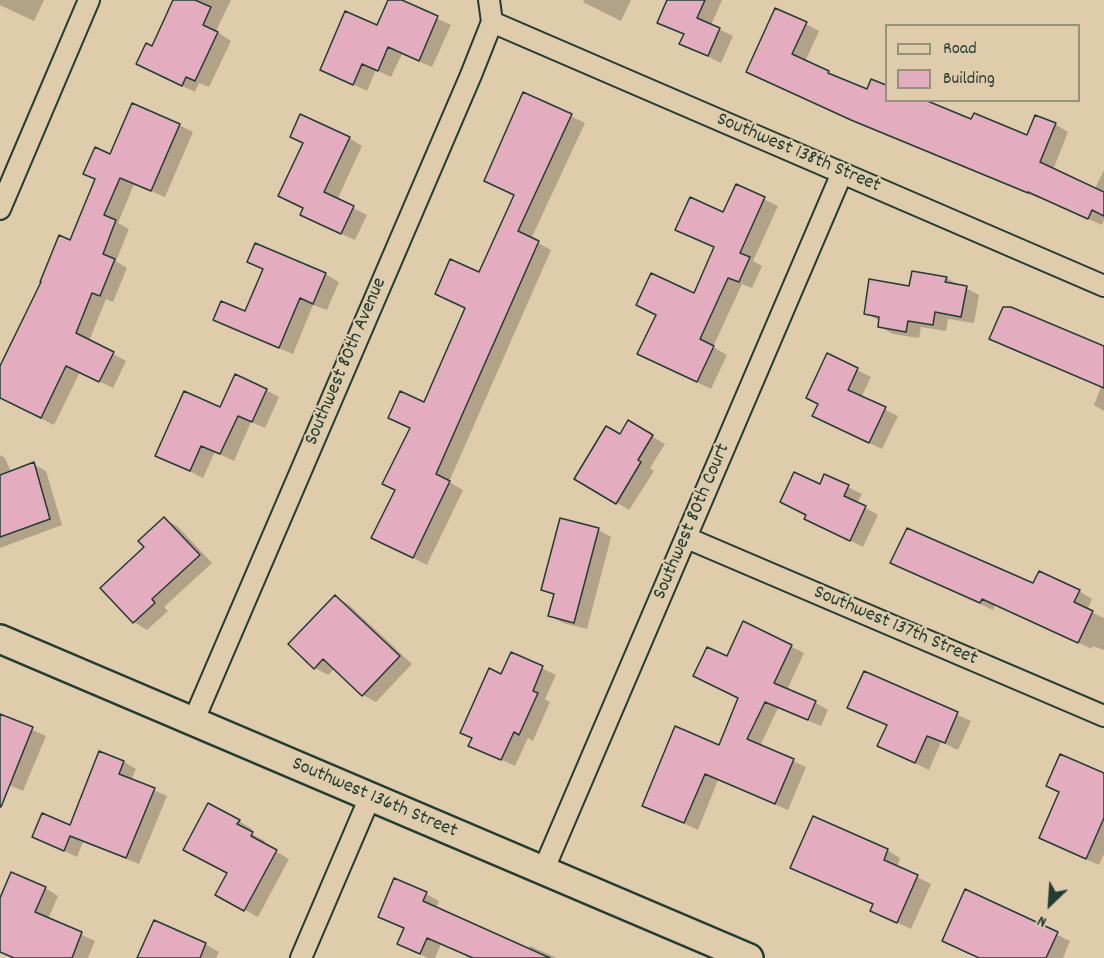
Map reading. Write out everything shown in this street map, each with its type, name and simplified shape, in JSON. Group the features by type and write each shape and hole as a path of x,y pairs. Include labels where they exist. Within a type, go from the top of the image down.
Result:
{"street":[{"path":"0,208 89,0"},
{"name":"Southwest 80th Avenue","path":"193,722 471,75 492,22 489,0"},
{"name":"Southwest 138th Street","path":"492,22 1104,286"},
{"name":"Southwest 80th Court","path":"543,871 842,173"},
{"name":"Southwest 137th Street","path":"687,538 1104,716"},
{"name":"Southwest 136th Street","path":"0,639 749,958"},
{"path":"302,958 370,796"}],"building":[{"path":"173,0 195,0 211,7 203,25 218,32 195,81 186,77 182,86 136,64 146,43 152,46"},
{"path":"388,0 402,0 438,16 419,61 388,47 378,71 362,64 353,85 320,70 345,11 377,25"},
{"path":"667,0 705,0 697,18 720,28 708,56 679,44 684,34 657,23"},
{"path":"775,8 807,22 792,54 829,71 828,73 867,89 871,79 885,85 885,102 930,102 971,119 974,113 1027,135 1035,115 1056,123 1040,162 1104,192 1104,216 1092,210 1088,219 851,120 746,72"},
{"path":"523,92 572,114 518,231 539,241 436,474 450,481 413,558 371,538 395,490 382,484 410,428 388,418 400,391 424,402 465,308 435,294 450,259 479,272 514,195 484,181"},
{"path":"132,103 180,124 151,191 120,178 104,215 116,220 103,254 115,259 100,296 92,293 76,333 114,352 99,382 66,366 41,418 0,398 0,366 41,282 59,235 70,240 95,179 83,174 95,147 110,154"},
{"path":"300,114 350,137 324,192 354,206 341,234 300,215 303,208 278,196 303,143 290,137"},
{"path":"736,184 765,197 740,253 750,257 739,282 728,278 700,339 714,346 697,382 637,354 656,315 636,305 651,273 694,293 714,247 675,230 690,197 723,212"},
{"path":"255,243 326,273 313,304 300,298 279,348 213,320 221,301 245,311 263,269 247,262"},
{"path":"912,271 947,277 945,282 967,286 961,317 935,312 933,325 908,321 906,332 878,327 879,317 864,314 869,279 909,286"},
{"path":"1003,307 1011,307 1104,346 1104,388 989,339"},
{"path":"827,353 858,368 848,390 886,407 869,443 812,416 818,404 806,398"},
{"path":"235,374 267,389 252,422 238,416 220,454 201,446 190,471 155,456 184,391 220,407"},
{"path":"628,420 653,435 638,460 641,462 616,504 574,479 606,426 620,434"},
{"path":"34,462 50,519 0,537 0,475"},
{"path":"794,472 820,484 824,474 849,485 844,496 866,506 850,541 804,519 806,515 780,502"},
{"path":"164,517 200,555 152,599 155,603 133,623 100,588 144,547 138,541"},
{"path":"560,518 599,528 574,623 548,616 554,594 541,590"},
{"path":"907,528 1033,583 1039,571 1080,590 1074,602 1093,611 1078,643 982,599 980,603 890,563"},
{"path":"335,595 400,656 362,696 323,659 314,669 288,644"},
{"path":"743,621 792,645 774,683 816,701 808,720 765,702 747,739 794,759 775,804 705,774 684,823 642,806 675,726 719,745 738,698 693,676 707,647 727,656"},
{"path":"511,652 543,666 533,691 538,693 519,735 514,732 501,760 468,746 472,738 460,733 489,668 501,674"},
{"path":"864,671 958,712 945,743 927,736 915,763 877,746 887,725 847,708"},
{"path":"0,714 33,727 1,807 0,807"},
{"path":"99,751 124,761 119,774 155,788 126,858 70,836 64,851 32,837 42,813 70,825"},
{"path":"1060,754 1104,773 1104,818 1086,859 1039,838 1059,792 1046,786"},
{"path":"208,803 240,820 237,824 253,832 251,836 277,850 244,911 215,895 227,873 183,850"},
{"path":"813,816 888,849 884,860 918,875 897,923 870,911 873,904 790,868"},
{"path":"11,872 46,887 35,912 82,932 72,958 14,958 0,952 0,898"},
{"path":"394,878 427,892 423,901 550,958 473,958 427,938 420,954 397,944 404,928 378,917"},
{"path":"965,889 1058,932 1046,958 979,958 942,941"},
{"path":"154,920 206,943 200,958 137,958"}]}
